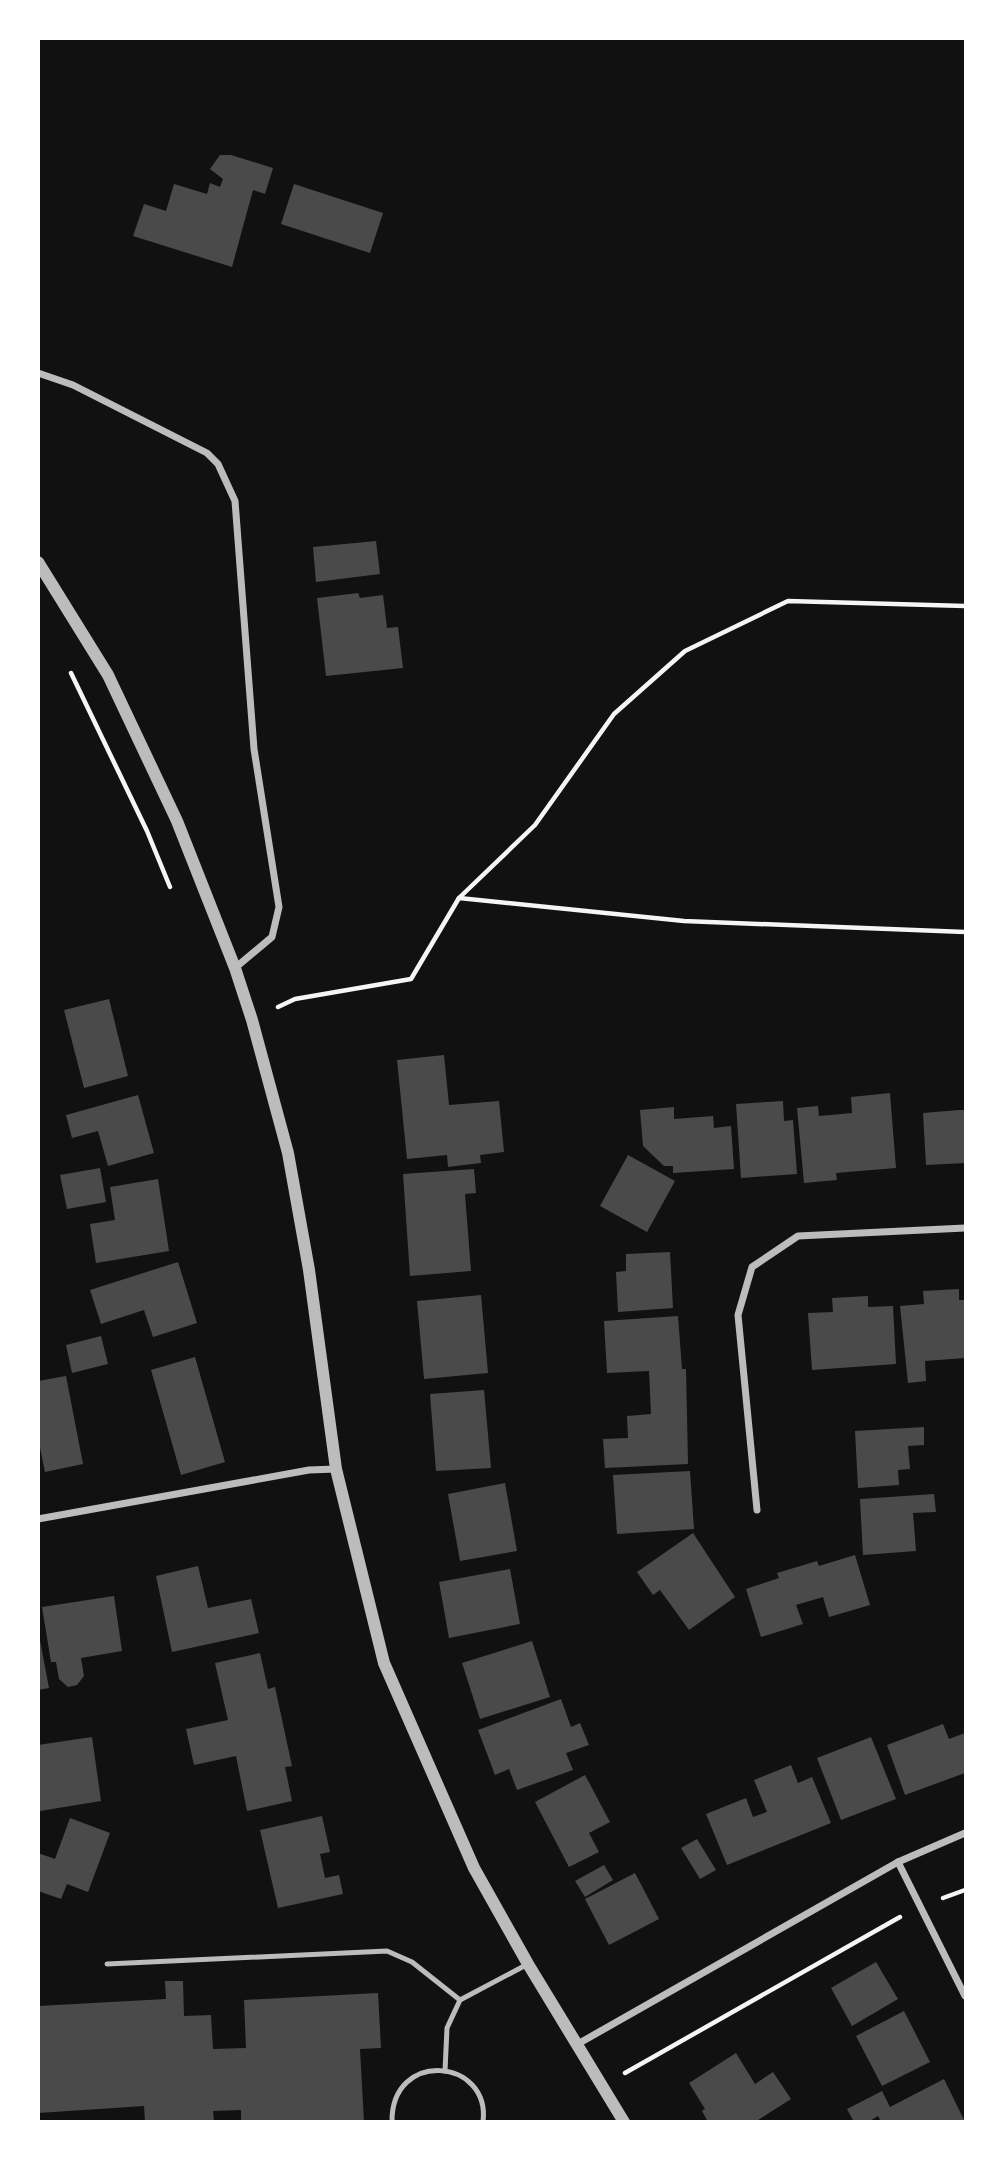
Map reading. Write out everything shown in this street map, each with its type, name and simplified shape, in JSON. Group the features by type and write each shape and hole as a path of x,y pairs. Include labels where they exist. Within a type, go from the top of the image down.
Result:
{"street":[{"path":"38,373 73,385 206,453 218,464 235,501 254,750 279,907 272,937 235,968"},
{"path":"38,562 108,675 177,821 235,968 290,1166 309,1270 336,1469 384,1663 474,1868 528,1964 624,2122"},
{"path":"757,1510 738,1315 752,1267 798,1236 965,1228"},
{"path":"38,1519 309,1470 336,1469"},
{"path":"576,2045 898,1862 965,1833"},
{"path":"898,1862 965,1996"}],"lane":[{"path":"107,1964 387,1951 412,1962 460,2000"},
{"path":"445,2071 447,2028 460,2000 528,1964"},
{"path":"392,2122 393,2105 398,2092 408,2081 420,2073 445,2071 464,2078 475,2088 482,2103 483,2122"}],"path":[{"path":"251,1020 295,999 411,979 459,898 535,825 614,714 685,650 789,601 965,606"},
{"path":"459,898 684,921 965,932"},
{"path":"602,2086 920,1906 965,1890"}],"building":[{"path":"220,155 231,155 273,168 265,194 253,190 232,267 133,236 144,204 166,211 174,184 207,194 210,183 220,187 223,179 210,169"},
{"path":"294,184 383,213 370,253 281,224"},
{"path":"376,541 380,574 316,582 313,547"},
{"path":"358,593 360,598 383,595 387,628 398,627 403,668 326,676 317,598"},
{"path":"109,999 128,1076 84,1088 64,1010"},
{"path":"444,1055 449,1105 499,1101 504,1152 480,1155 481,1163 448,1167 447,1155 407,1159 397,1060"},
{"path":"890,1093 896,1168 836,1173 837,1180 804,1183 797,1108 818,1106 819,1116 852,1113 851,1097"},
{"path":"138,1095 154,1153 108,1166 98,1131 72,1138 66,1115"},
{"path":"783,1101 784,1121 793,1120 797,1174 741,1178 736,1104"},
{"path":"674,1107 674,1119 713,1116 714,1128 731,1126 734,1169 673,1173 673,1166 664,1166 643,1146 640,1110"},
{"path":"965,1110 965,1163 926,1165 923,1113"},
{"path":"628,1155 675,1181 647,1232 600,1206"},
{"path":"100,1168 106,1202 67,1209 60,1175"},
{"path":"474,1169 476,1193 465,1194 471,1271 410,1276 403,1174"},
{"path":"158,1179 169,1251 96,1263 90,1224 115,1220 110,1187"},
{"path":"670,1252 673,1308 618,1312 616,1272 626,1271 626,1254"},
{"path":"178,1262 197,1323 153,1337 144,1310 101,1324 90,1290"},
{"path":"959,1289 959,1300 965,1300 965,1358 925,1361 926,1381 908,1383 900,1306 924,1304 923,1291"},
{"path":"481,1295 488,1373 424,1379 417,1301"},
{"path":"868,1296 868,1307 893,1306 896,1364 812,1370 808,1313 833,1312 832,1298"},
{"path":"678,1316 682,1369 686,1369 688,1464 605,1468 603,1439 628,1438 627,1416 651,1414 649,1371 607,1373 604,1321"},
{"path":"101,1336 108,1364 72,1373 66,1345"},
{"path":"195,1357 225,1462 181,1475 151,1370"},
{"path":"66,1376 83,1464 45,1472 38,1438 38,1381"},
{"path":"484,1390 491,1468 436,1471 430,1394"},
{"path":"924,1427 924,1445 908,1446 910,1469 898,1470 899,1485 858,1488 855,1431"},
{"path":"690,1471 694,1529 617,1534 613,1475"},
{"path":"505,1483 517,1551 460,1561 448,1494"},
{"path":"934,1494 936,1512 913,1513 916,1551 863,1555 860,1499"},
{"path":"693,1533 735,1597 689,1630 660,1590 653,1595 637,1572"},
{"path":"855,1555 870,1605 829,1617 823,1597 796,1605 803,1624 761,1637 746,1589 779,1578 777,1573 817,1561 819,1566"},
{"path":"198,1566 208,1608 251,1599 259,1633 172,1652 156,1576"},
{"path":"510,1569 520,1624 449,1638 439,1582"},
{"path":"114,1596 122,1651 81,1658 84,1676 77,1685 68,1687 59,1679 56,1662 51,1662 42,1607"},
{"path":"38,1630 49,1688 38,1690"},
{"path":"532,1641 550,1697 480,1719 462,1663"},
{"path":"260,1653 268,1689 275,1687 292,1766 285,1767 292,1801 247,1811 236,1756 194,1765 186,1729 228,1720 215,1663"},
{"path":"561,1699 571,1727 580,1723 589,1745 566,1753 573,1770 517,1790 509,1769 495,1775 478,1730"},
{"path":"943,1724 949,1739 965,1733 965,1773 905,1795 887,1745"},
{"path":"92,1737 101,1801 40,1811 38,1745"},
{"path":"871,1737 896,1799 841,1820 817,1758"},
{"path":"791,1765 798,1783 812,1777 831,1823 727,1865 706,1814 746,1798 753,1817 767,1812 754,1780"},
{"path":"585,1775 610,1822 589,1833 599,1852 569,1867 535,1802"},
{"path":"322,1816 330,1852 320,1854 325,1878 339,1875 343,1894 278,1908 260,1830"},
{"path":"70,1818 110,1833 88,1892 67,1884 61,1899 38,1891 38,1853 55,1859"},
{"path":"697,1839 716,1870 700,1879 681,1848"},
{"path":"604,1865 613,1880 585,1897 575,1881"},
{"path":"635,1873 659,1919 609,1945 585,1899"},
{"path":"876,1962 898,1999 852,2026 831,1988"},
{"path":"165,1981 183,1981 184,2016 211,2015 213,2049 246,2048 244,2000 378,1993 381,2048 360,2049 364,2122 241,2122 241,2110 213,2111 214,2122 145,2122 144,2106 38,2113 38,2006 166,1999"},
{"path":"904,2011 930,2062 882,2086 856,2036"},
{"path":"736,2053 755,2084 773,2072 791,2099 755,2122 708,2122 702,2111 705,2109 689,2083"},
{"path":"944,2079 965,2122 881,2122 878,2116 868,2122 854,2122 847,2109 882,2091 890,2107"}]}
